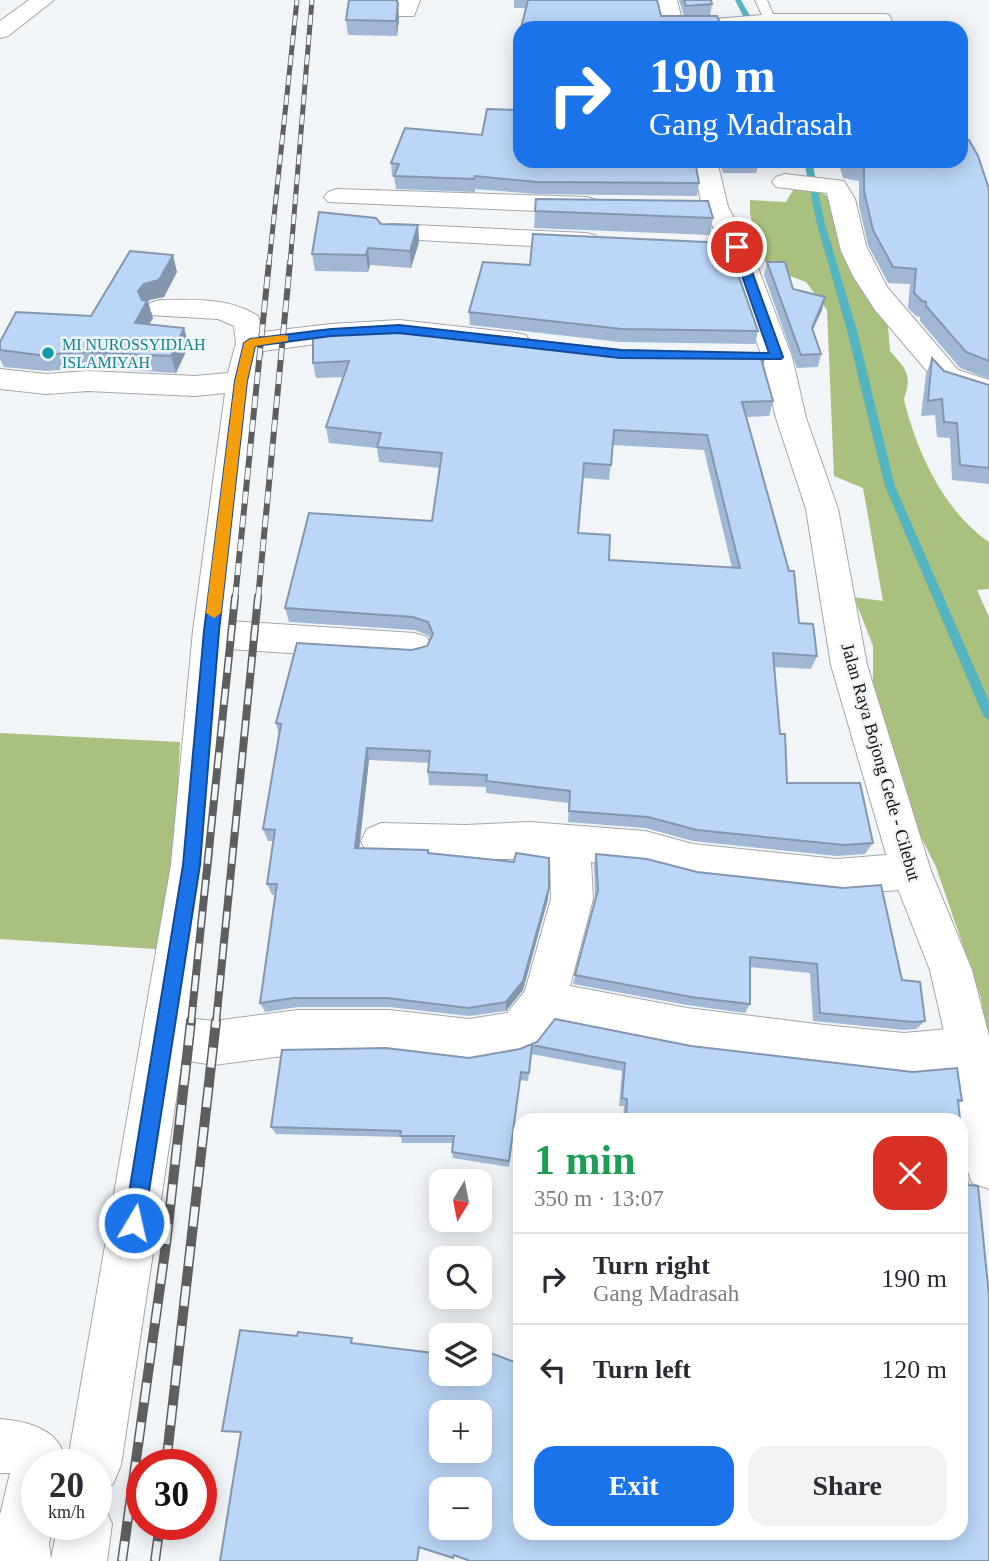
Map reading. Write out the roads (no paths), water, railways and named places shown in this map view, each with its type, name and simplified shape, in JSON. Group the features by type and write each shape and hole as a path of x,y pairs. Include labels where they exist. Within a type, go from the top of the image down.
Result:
{"street":[{"path":"0,31 43,0"},
{"path":"666,0 671,21"},
{"name":"Jalan Raya Bojong Gede - Cilebut","path":"704,168 701,207 723,247 764,356 791,418 822,509 849,665 911,871 951,970 970,1049 989,1166"},
{"path":"787,182 835,186 842,194 850,241 875,290 909,333 935,356 948,377 963,384 989,390"},
{"path":"337,197 606,206"},
{"path":"392,232 613,242"},
{"path":"97,1449 191,865 211,631 246,362 248,322 239,314 160,309"},
{"path":"0,379 46,384 88,381 195,386 246,362 331,332 399,329 537,345"},
{"path":"211,631 233,636 414,647"},
{"path":"380,841 465,843 530,840 645,849 693,862 837,877 911,871"},
{"path":"165,1036 214,1043 298,1032 389,1032 469,1041 519,1033 544,1002 572,899 570,845"},
{"path":"544,1002 687,1030 768,1038 824,1048 904,1055 970,1049"},
{"path":"0,1446 26,1449"},
{"path":"23,1540 24,1561"},
{"path":"79,1561 82,1540"}],"lane":[{"path":"761,0 764,19"},
{"path":"725,21 885,18 886,21"}],"waterway":[{"path":"738,0 749,21"},
{"path":"809,168 821,224 851,327 890,486 989,715"}],"railway":[{"path":"269,264 297,0"},
{"path":"290,264 312,0"},
{"path":"235,599 269,262"},
{"path":"258,599 290,262"},
{"path":"191,1023 235,597"},
{"path":"216,1023 258,597"},
{"path":"122,1561 166,1244 191,1021"},
{"path":"168,1449 216,1021"},
{"path":"155,1561 158,1540"}],"place":[{"name":"MI NUROSSYIDIAH ISLAMIYAH","path":"48,353"}]}
